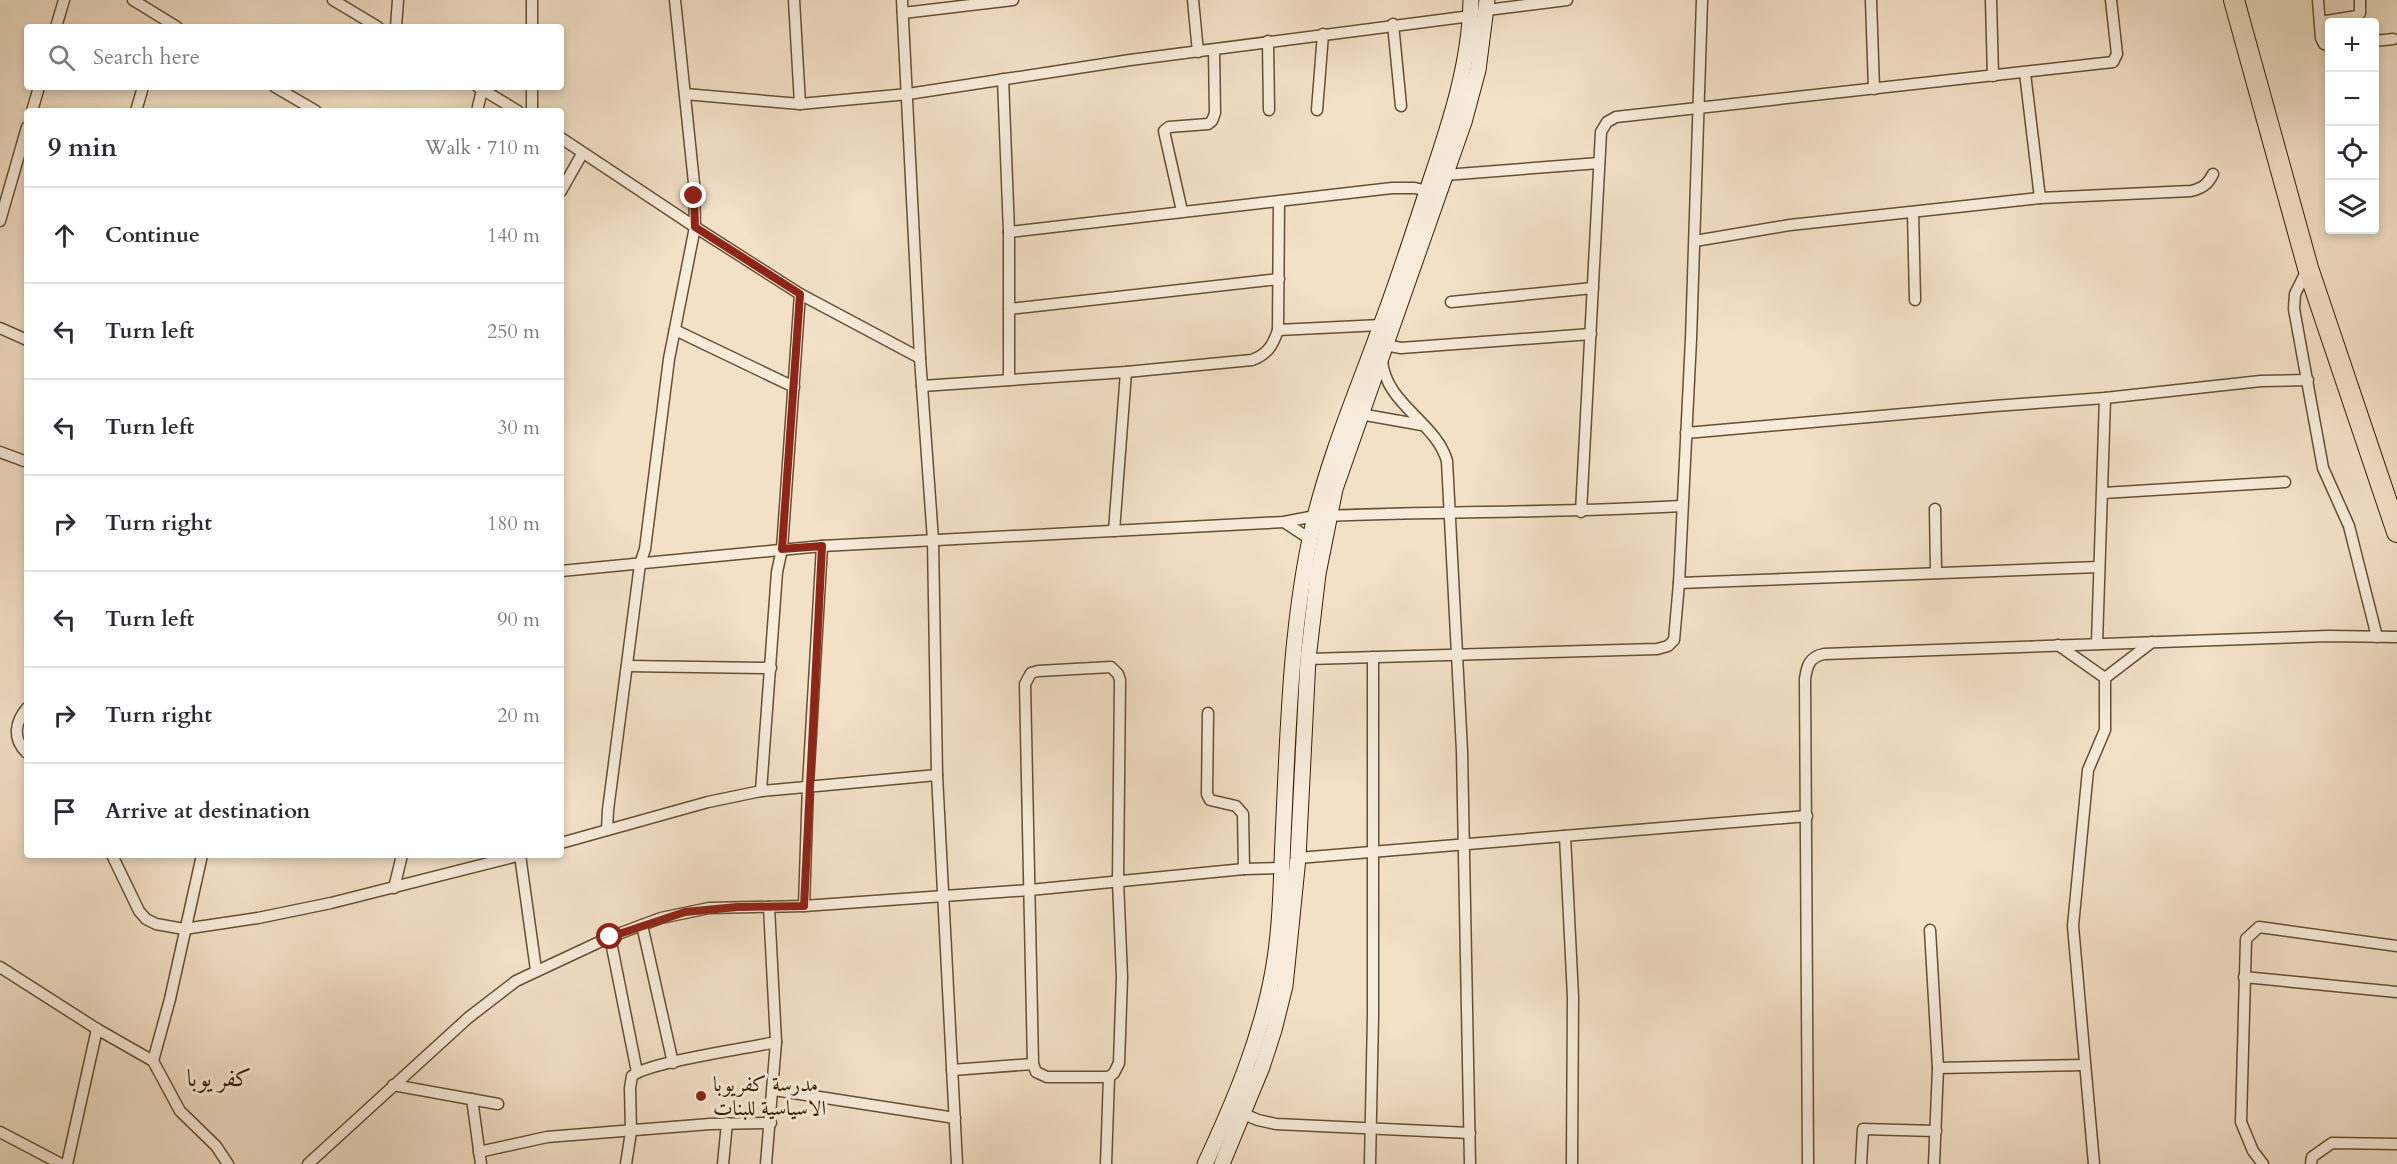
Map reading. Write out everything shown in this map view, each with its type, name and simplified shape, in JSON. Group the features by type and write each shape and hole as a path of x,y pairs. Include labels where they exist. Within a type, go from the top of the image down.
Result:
{"highway":[{"path":"2234,0 2308,268 2397,532"},
{"path":"2247,0 2313,246 2397,493"}],"main road":[{"path":"1222,1164 1273,972 1280,912 1288,742 1305,613 1334,449 1381,325 1456,103 1472,0"},
{"path":"1205,1164 1237,1111 1274,1030 1285,986 1298,858 1308,659 1305,613 1310,539 1335,489 1472,97 1487,5"}],"street":[{"path":"57,24 64,0"},
{"path":"133,0 163,23"},
{"path":"333,0 373,24"},
{"path":"396,24 398,0"},
{"path":"532,0 532,24"},
{"path":"607,830 640,564 645,549 669,358 695,227 694,183 675,0"},
{"path":"794,0 800,104"},
{"path":"902,0 920,358 933,540 937,775 957,1164"},
{"path":"903,13 1013,0"},
{"path":"1192,0 1198,52"},
{"path":"1487,5 1567,0"},
{"path":"1308,659 1664,648 1671,644 1675,635 1679,583 1695,241 1702,0"},
{"path":"1870,0 1874,89"},
{"path":"1991,0 1993,76"},
{"path":"1581,512 1599,163 1601,132 1604,124 1611,118 2113,62 2116,59 2111,0"},
{"path":"2318,0 2322,42 2325,44"},
{"path":"2320,22 2358,16 2361,0"},
{"path":"685,94 800,104 908,94 1268,41 1471,16"},
{"path":"1394,24 1401,106"},
{"path":"1317,110 1323,34"},
{"path":"2379,40 2393,39"},
{"path":"1268,41 1269,110"},
{"path":"1182,211 1164,131 1169,127 1208,124 1212,121 1215,113 1214,50"},
{"path":"2025,73 2040,198"},
{"path":"1003,79 1009,232 1009,380"},
{"path":"33,108 38,90"},
{"path":"137,108 142,90"},
{"path":"280,90 311,108"},
{"path":"477,108 480,90"},
{"path":"483,90 514,108"},
{"path":"532,90 532,108"},
{"path":"0,221 24,137"},
{"path":"564,140 800,294 920,358"},
{"path":"564,186 582,154"},
{"path":"1445,175 1599,163"},
{"path":"1695,241 1790,225 2040,198 2191,191 2200,189 2209,183 2213,174"},
{"path":"1009,232 1392,188 1415,188 1427,191"},
{"path":"922,386 1126,372 1252,360 1260,357 1270,349 1278,330 1279,202"},
{"path":"1913,212 1915,300"},
{"path":"2308,268 2295,294 2294,309 2323,468 2349,526 2377,637"},
{"path":"1009,309 1280,279"},
{"path":"1451,302 1593,288"},
{"path":"761,791 777,572 782,549 800,294"},
{"path":"1278,330 1381,325"},
{"path":"0,328 24,339"},
{"path":"675,330 794,387"},
{"path":"1470,1164 1459,655 1445,454 1437,438 1422,426 1390,385 1381,363 1384,349 1591,334"},
{"path":"1114,531 1126,372"},
{"path":"1686,433 2105,398 2261,381 2308,380"},
{"path":"2097,644 2105,398"},
{"path":"1360,414 1422,426"},
{"path":"0,452 24,461"},
{"path":"2103,493 2284,482"},
{"path":"564,571 822,546 1284,522 1322,516 1581,512 1682,506"},
{"path":"1935,509 1936,572"},
{"path":"1284,522 1310,539"},
{"path":"804,906 808,785 822,546"},
{"path":"1679,583 2099,567"},
{"path":"1808,1164 1805,679 1810,661 1816,656 2058,645 2328,636 2397,637"},
{"path":"2105,678 2152,642"},
{"path":"2058,645 2105,678"},
{"path":"1370,1164 1373,1015 1373,657"},
{"path":"627,666 771,668"},
{"path":"1106,1164 1109,1077 1116,1069 1119,1056 1122,976 1118,881 1120,680 1111,667 1038,671 1031,673 1025,684 1033,1064 1036,1072 1047,1077 1109,1077"},
{"path":"2094,1164 2073,926 2088,770 2105,730 2105,678"},
{"path":"24,712 16,727 24,749"},
{"path":"1208,713 1207,795 1210,800 1236,806 1243,814 1244,869"},
{"path":"564,842 708,802 761,791 937,775"},
{"path":"1298,858 1807,816"},
{"path":"1565,836 1573,997 1572,1164"},
{"path":"114,858 146,919 156,924 184,929 258,918 394,888 509,858"},
{"path":"153,1061 170,999 201,858"},
{"path":"394,888 401,858"},
{"path":"520,858 536,970"},
{"path":"308,1164 484,1004 516,981 610,937 642,925 685,912 708,908 804,906 1030,890 1244,869 1282,868"},
{"path":"766,1164 774,1090 776,1042 769,907"},
{"path":"642,925 673,1063"},
{"path":"2263,1164 2253,1151 2241,1122 2246,939 2259,927 2397,946"},
{"path":"1930,930 1938,1068 1934,1164"},
{"path":"610,937 637,1072"},
{"path":"0,967 97,1029 153,1061 180,1111 216,1146 228,1164"},
{"path":"2244,977 2397,992"},
{"path":"67,1164 97,1029"},
{"path":"626,1164 631,1132 630,1082 632,1076 637,1072 673,1063 776,1042"},
{"path":"952,1070 1033,1064"},
{"path":"1938,1068 2084,1065"},
{"path":"393,1085 498,1104"},
{"path":"774,1090 954,1118"},
{"path":"472,1099 481,1164"},
{"path":"1237,1111 1258,1120 1276,1124 1470,1133"},
{"path":"479,1152 546,1137 727,1123 771,1123"},
{"path":"723,1164 727,1123"},
{"path":"1861,1164 1863,1129 1936,1131"},
{"path":"0,1131 61,1164"},
{"path":"2311,1164 2312,1157 2331,1143 2397,1144"}],"place":[{"name":"مدرسة كفريوبا الاسياسية للبنات","path":"701,1096"}],"district":[{"name":"كفر يوبا","path":"219,1078"}],"route":[{"path":"610,937 661,918 708,908 804,906 808,785 822,546 782,549 800,294 695,227 694,196"}]}
